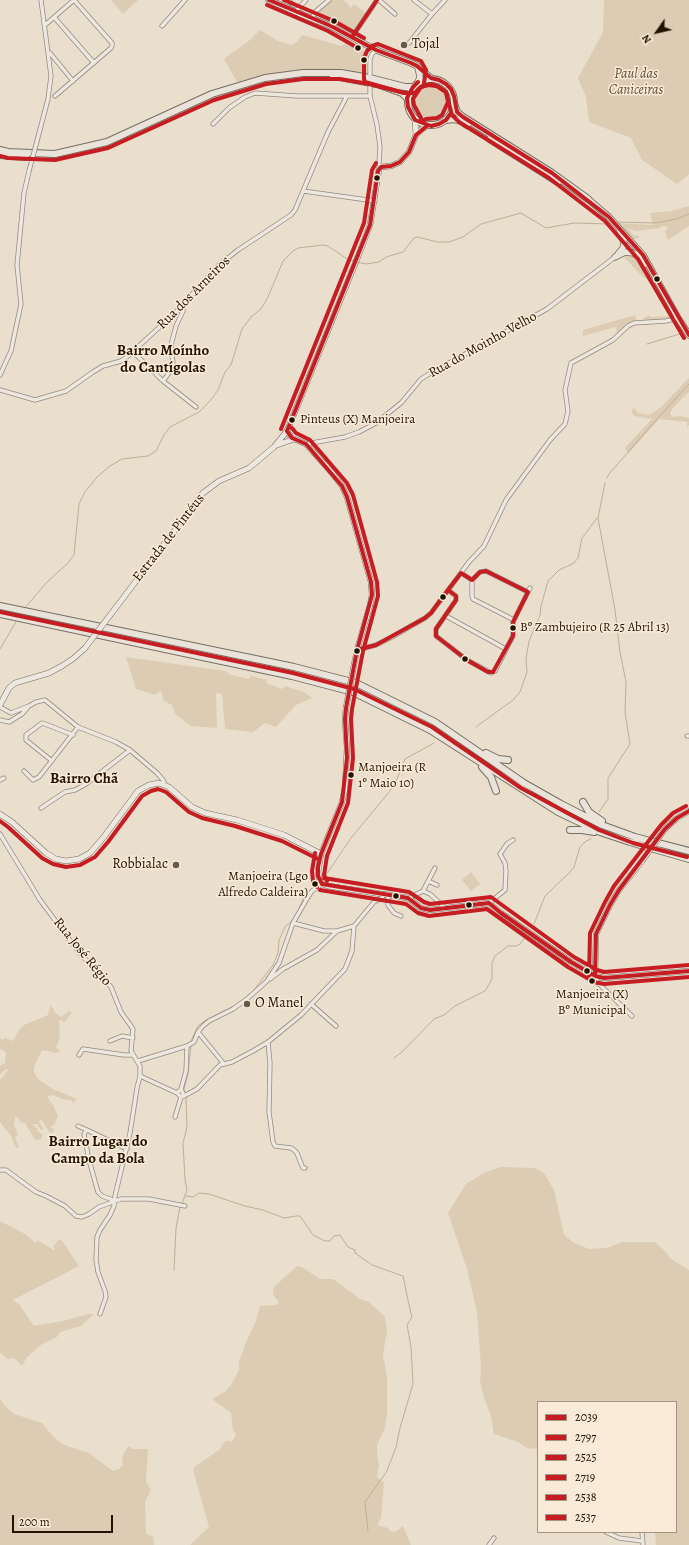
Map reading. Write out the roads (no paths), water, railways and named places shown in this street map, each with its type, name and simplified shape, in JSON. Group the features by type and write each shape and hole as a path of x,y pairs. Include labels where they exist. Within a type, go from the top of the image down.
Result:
{"highway":[{"path":"0,150 8,152 55,154 107,142 212,94 265,78 303,73 341,73 370,78 405,87 412,87"},
{"path":"0,155 54,158 108,146 213,98 265,82 303,77 340,77 377,84 402,93 407,98"},
{"path":"431,78 439,80 451,89 454,96 454,103 450,115 446,120 439,124 428,125 415,120 408,107 407,98 412,87 418,82 431,78"},
{"path":"454,103 458,112 463,117 552,173 588,199"},
{"path":"446,120 454,119 461,121 588,199"},
{"path":"3,607 294,666 356,683 435,722 524,783 602,825 635,837 689,851"},
{"path":"0,614 292,676 353,692 430,730 558,812 600,832 620,839"},
{"path":"465,742 498,759 508,760"},
{"path":"457,748 485,770 491,777 496,792"},
{"path":"583,802 589,812 619,831"},
{"path":"570,830 590,831 689,859"}],"main road":[{"path":"269,0 331,26 376,50 417,66 431,78"},
{"path":"417,66 420,71 418,82"},
{"path":"588,199 620,229 643,255 689,335"},
{"path":"615,257 621,251 624,243 620,229"},
{"path":"615,257 625,252 630,247 631,241"},
{"path":"625,252 633,253 638,256 651,269"}],"street":[{"path":"0,375 11,351 21,304 17,258 24,193 48,99 51,76 41,0"},
{"path":"45,25 74,0 112,43 111,48 55,96"},
{"path":"162,26 185,0"},
{"path":"295,12 306,0"},
{"path":"312,19 315,12 329,0"},
{"path":"352,38 378,0 395,14"},
{"path":"414,0 432,14"},
{"path":"409,44 445,0"},
{"path":"44,19 54,17"},
{"path":"54,17 94,63"},
{"path":"370,78 370,59 376,50"},
{"path":"49,52 73,81"},
{"path":"50,67 58,63"},
{"path":"370,88 370,96 377,125 380,147 379,164 381,167 391,166 400,162 409,152 416,135 428,125"},
{"path":"213,124 234,104 255,93 297,96 370,96"},
{"name":"Rua dos Arneiros","path":"0,390 35,400 56,394 70,389 80,380 93,372 121,361 133,352 183,305 219,265 238,250 291,215 295,210 328,132 347,96"},
{"path":"415,120 416,135"},
{"name":"Estrada de Pintéus","path":"0,706 9,688 15,683 49,673 74,658 85,648 203,493 219,481 249,468 274,447 287,431 356,264 370,225 375,201 378,171 381,167"},
{"path":"303,191 375,201"},
{"name":"Rua do Moinho Velho","path":"306,444 345,437 359,432 376,423 401,403 421,380 429,374 547,309 615,257"},
{"path":"163,381 172,369 174,363 172,341 176,326 183,310 183,305"},
{"path":"357,650 376,645 425,618 461,572 484,546 511,492 550,440 565,424 568,411 565,390 571,363 613,340 628,326 634,323 666,321 678,318"},
{"path":"133,352 163,381 196,407"},
{"path":"287,431 290,437 306,444 342,486 347,497 371,582 372,595 357,650 346,708 345,719 347,748 345,789 342,802 321,854 318,867 321,881 328,886 408,898 421,908 430,910 489,903 505,890 505,863 500,854 507,844 513,840"},
{"path":"274,447 294,439"},
{"path":"461,572 472,580"},
{"path":"448,590 456,596 456,600 436,629 436,636 467,660 488,672 493,672 513,636 514,620 529,590 486,572 480,572 472,580 473,599 514,620"},
{"path":"446,616 506,649"},
{"path":"0,706 11,713 36,702 45,700 78,727 116,742 130,750 157,772 164,780 165,785"},
{"path":"0,720 9,722 22,714 29,706"},
{"path":"52,761 26,740 26,735 42,723 72,735"},
{"path":"24,771 31,778 36,779 78,727"},
{"path":"41,808 65,792 75,790 86,784 130,750"},
{"path":"0,780 4,778"},
{"path":"0,814 12,822 46,853 56,859 66,861 79,860 90,853 138,791 149,785 159,783 165,785 192,808 284,835 321,854"},
{"path":"632,1016 598,983 595,976 596,934 610,905 665,829 677,818 689,811"},
{"name":"Rua José Régio","path":"0,834 26,878 49,912 82,956 111,987 121,1012 133,1028 131,1051 133,1055"},
{"path":"408,898 423,891 434,868"},
{"path":"267,981 279,963 293,924 308,897 321,881"},
{"path":"428,881 437,885"},
{"path":"423,891 430,894 446,908"},
{"path":"386,894 388,906 394,913 400,916"},
{"path":"293,924 324,931 337,931 354,926 374,902 386,894"},
{"path":"489,903 571,962 595,976 604,978 689,971"},
{"path":"175,1117 184,1096 197,1089 218,1067 246,1055 268,1042 301,1015 345,969 352,951 354,926"},
{"path":"177,1093 181,1089 186,1071 190,1045 198,1032 209,1021 233,1009 247,999 283,969 316,950 337,931"},
{"path":"311,1004 336,1026"},
{"path":"198,1032 224,1064"},
{"path":"110,1041 122,1036 133,1038"},
{"path":"268,1042 270,1063 269,1112 273,1142 275,1146 291,1148 298,1153 302,1166 305,1168"},
{"path":"138,1061 190,1045"},
{"path":"79,1055 83,1049 133,1055 140,1066 140,1076 127,1149 114,1200 114,1206 97,1237 96,1260 98,1272 106,1297 100,1314"},
{"path":"140,1076 184,1096"},
{"path":"181,1089 184,1096"},
{"path":"78,1126 127,1149"},
{"path":"87,1130 85,1131 84,1136 98,1192 102,1196 114,1200"},
{"path":"0,1170 6,1170 36,1192 66,1206 76,1216 82,1217 114,1200 121,1199 149,1199 185,1206"},
{"path":"608,1533 619,1538 635,1539 642,1543"},
{"path":"490,1545 494,1538"}],"waterway":[{"path":"357,262 366,264 379,262 386,257 403,252 414,238 417,237 438,242 449,242 463,237 481,224 521,213 546,228 574,223 609,224"},
{"path":"617,222 656,223 676,219 689,214"},
{"path":"24,609 47,582 67,564 74,555 79,504 85,492 97,477 110,466 122,459 148,456 156,451 170,427 199,412 210,401 218,390 225,372 231,365 242,329 251,317 261,309 268,297 283,261 298,248 323,245 328,246 347,259 354,261"},
{"path":"647,344 683,333"},
{"path":"607,478 689,384"},
{"path":"599,812 608,799 608,778 630,744 625,712 626,682 620,652 615,610 598,518 605,483"},
{"path":"476,727 513,700 520,692 527,672 526,659 529,641 540,615 548,581 559,570 574,563 578,558 582,538 597,518"},
{"path":"0,649 17,620"},
{"path":"322,881 351,838 394,786 405,759 434,743"},
{"path":"534,924 545,896 570,872 574,867 580,847 586,841 591,839"},
{"path":"298,911 305,895 320,883"},
{"path":"254,990 273,965 278,953 279,940 285,927 294,919"},
{"path":"394,1058 402,1052 434,1019 444,1015 455,1006 485,991 492,979 492,963 495,956 508,946 516,946 520,944 527,935"},
{"path":"244,999 250,994"},
{"path":"191,1041 198,1026 206,1020 236,1005"},
{"path":"185,1095 184,1089 188,1074 191,1045"},
{"path":"182,1204 187,1190 183,1143 187,1127 186,1098"},
{"path":"186,1196 193,1197 199,1193 209,1194 245,1206 263,1210 284,1218 300,1216 313,1235 325,1241 330,1241 334,1236 340,1235 348,1247 355,1250 355,1253 372,1265 403,1276 412,1317 407,1325 411,1347 413,1384 396,1447 387,1471 365,1502 368,1531"},
{"path":"174,1270 176,1228 180,1207"}],"place":[{"name":"Tojal","path":"404,45"},
{"name":"Pinteus (X) Manjoeira","path":"292,420"},
{"name":"Bº Zambujeiro (R 25 Abril 13)","path":"513,628"},
{"name":"Manjoeira (R 1º Maio 10)","path":"351,775"},
{"name":"Robbialac","path":"176,865"},
{"name":"Manjoeira (Lgo Alfredo Caldeira)","path":"315,884"},
{"name":"Manjoeira (X) Bº Municipal","path":"592,981"},
{"name":"O Manel","path":"247,1004"}],"district":[{"name":"Bairro Moínho do Cantígolas","path":"163,360"},
{"name":"Bairro Chã","path":"84,779"},
{"name":"Bairro Lugar do Campo da Bola","path":"98,1150"}],"park label":[{"name":"Paul das Caniceiras","path":"636,84"}]}
